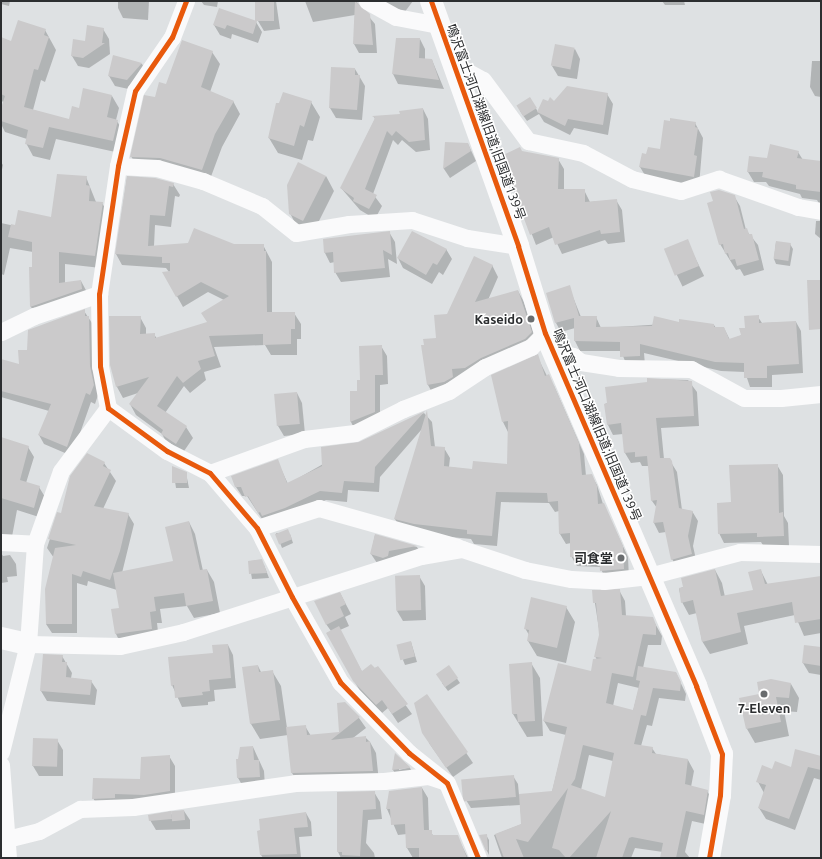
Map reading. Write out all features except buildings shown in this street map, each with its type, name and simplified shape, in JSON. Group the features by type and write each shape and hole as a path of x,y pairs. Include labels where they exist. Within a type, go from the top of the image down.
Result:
{"street":[{"path":"186,1 172,37 135,92 118,166 99,294 100,366 108,408 167,451 210,473 257,528 292,597 340,682 409,753 447,783 478,858"},
{"path":"368,1 396,17 439,25"},
{"name":"鳴沢富士河口湖線旧道;旧国道139号","path":"431,1 518,246 548,342 649,576 722,754 720,794 709,858"},
{"path":"452,63 483,80 528,141 583,153 632,179 681,191 720,179 798,207 821,211"},
{"path":"118,166 158,168 203,181 262,206 296,233 350,224 412,220 467,238 518,246"},
{"path":"1,332 34,316 99,294"},
{"path":"210,473 304,439 356,433 403,409 449,391 485,367 531,347 548,342 581,362 612,367 653,370 691,369 744,398 781,398 821,394"},
{"path":"1,752 28,644 35,544 61,471 108,408"},
{"path":"257,528 319,508 462,548 525,570 570,579 604,581 649,576 740,552 821,554"},
{"path":"1,542 35,544"},
{"path":"1,638 28,644 120,646 183,632 421,556 462,548"},
{"path":"1,764 8,858"},
{"path":"7,839 39,831 80,810 133,807 295,783 384,781 428,776 447,783"}],"cycle path":[{"path":"186,1 172,37 135,91 118,166 99,294 100,366 108,408 167,451 210,473 257,528 292,597 340,682 409,753 447,783 478,858"},
{"path":"431,1 518,246 545,333 696,686 722,754 720,795 709,858"}],"place":[{"name":"Kaseido","path":"531,319"},
{"name":"司食堂","path":"621,558"},
{"name":"7-Eleven","path":"764,694"}]}
